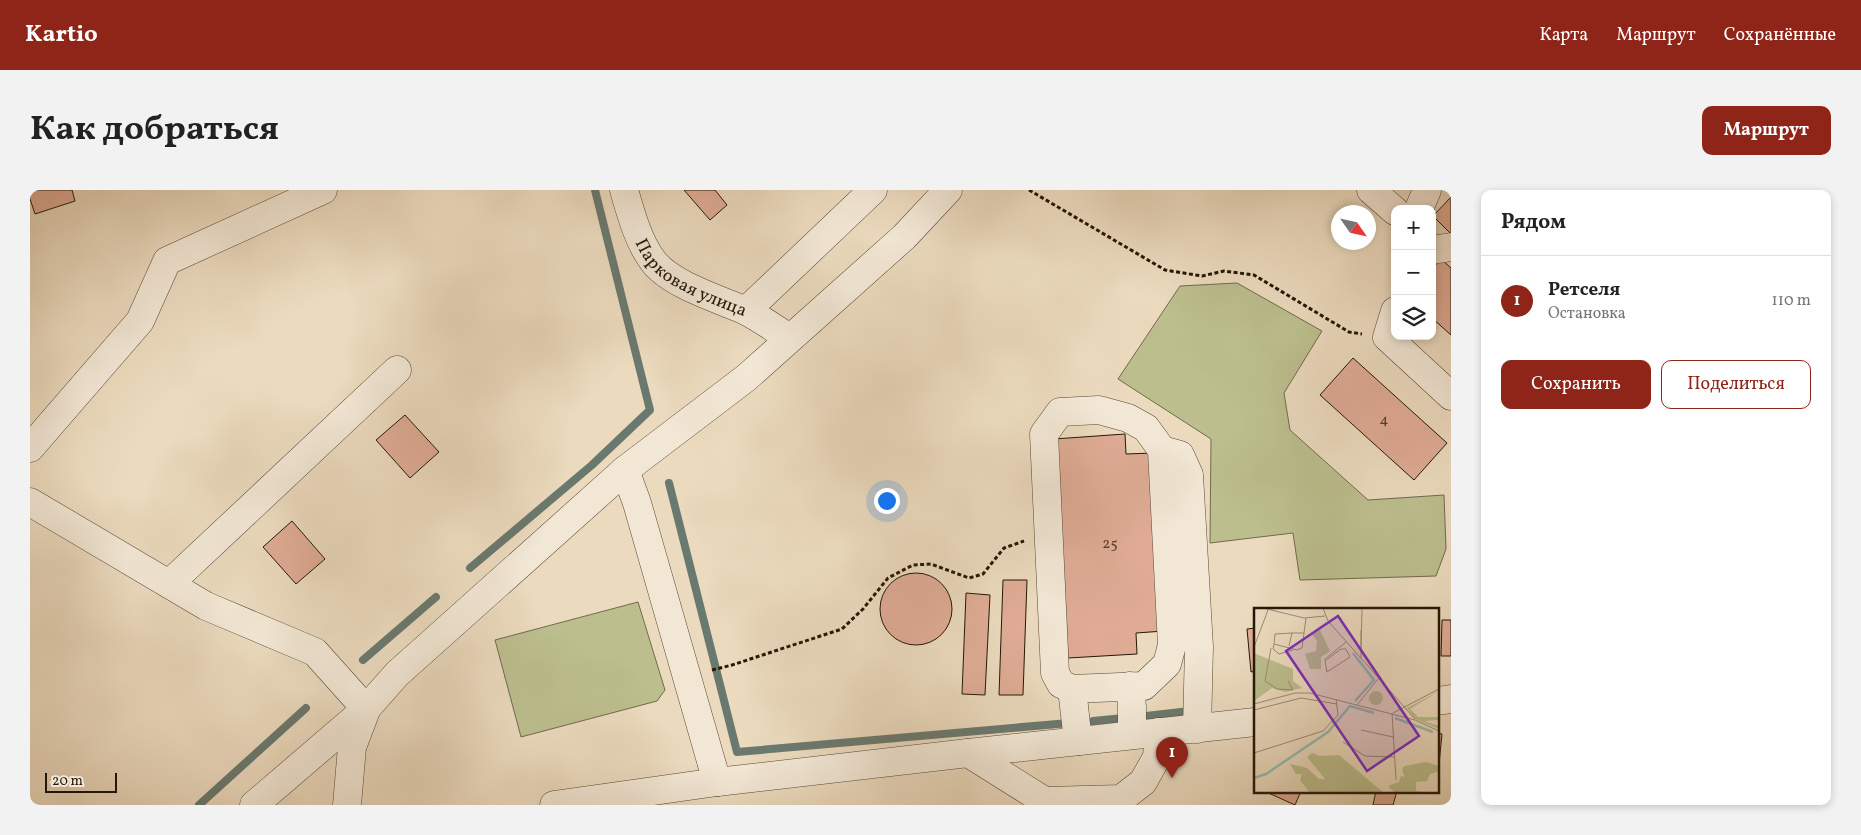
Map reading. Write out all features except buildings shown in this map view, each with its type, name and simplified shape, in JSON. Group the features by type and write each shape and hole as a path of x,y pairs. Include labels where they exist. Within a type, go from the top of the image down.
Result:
{"street":[{"path":"30,448 140,321 167,261 324,190"},
{"name":"Парковая улица","path":"624,190 639,237 654,262 669,276 746,311 790,338"},
{"path":"746,311 873,190"},
{"path":"254,805 366,710 397,674 625,470 746,378 904,237 948,190"},
{"path":"1371,190 1391,207"},
{"path":"1421,205 1427,190"},
{"path":"1436,249 1451,247"},
{"path":"1404,340 1451,396"},
{"path":"169,584 398,370"},
{"path":"1099,410 1128,418 1146,428 1162,450 1172,645 1167,664 1144,686 1072,689 1061,684 1055,673 1044,434 1060,412 1099,410"},
{"path":"1162,450 1180,455 1189,475 1199,647 1197,729"},
{"path":"625,470 640,513 717,782"},
{"path":"30,502 206,606 315,652 366,710"},
{"path":"1172,645 1199,647"},
{"path":"1130,686 1132,735"},
{"path":"1072,689 1078,741"},
{"path":"1438,701 1451,699"},
{"path":"347,805 352,747 366,710"},
{"path":"554,805 717,782 1254,722"},
{"path":"968,753 1048,803 1121,799 1143,782 1158,757 1159,732"}],"path":[{"path":"1029,190 1165,270 1202,276 1224,271 1254,275 1349,332 1391,324"},
{"path":"706,672 842,629 863,609 888,578 913,565 931,564 969,578 983,574 1004,548 1027,540 1049,541"}],"green space":[{"path":"1237,283 1322,331 1284,393 1290,430 1368,500 1444,495 1446,549 1436,576 1300,580 1293,533 1210,543 1211,439 1118,379 1180,286"},
{"path":"638,602 665,690 657,701 521,737 495,640"}],"waterway":[{"path":"470,568 592,465 650,410 595,190"},
{"path":"669,483 737,752 1069,723"},
{"path":"363,660 436,597"},
{"path":"199,805 306,708"},
{"path":"1146,716 1190,711"},
{"path":"1093,721 1124,718"}],"place":[{"name":"Ретселя","path":"1172,778"}]}
